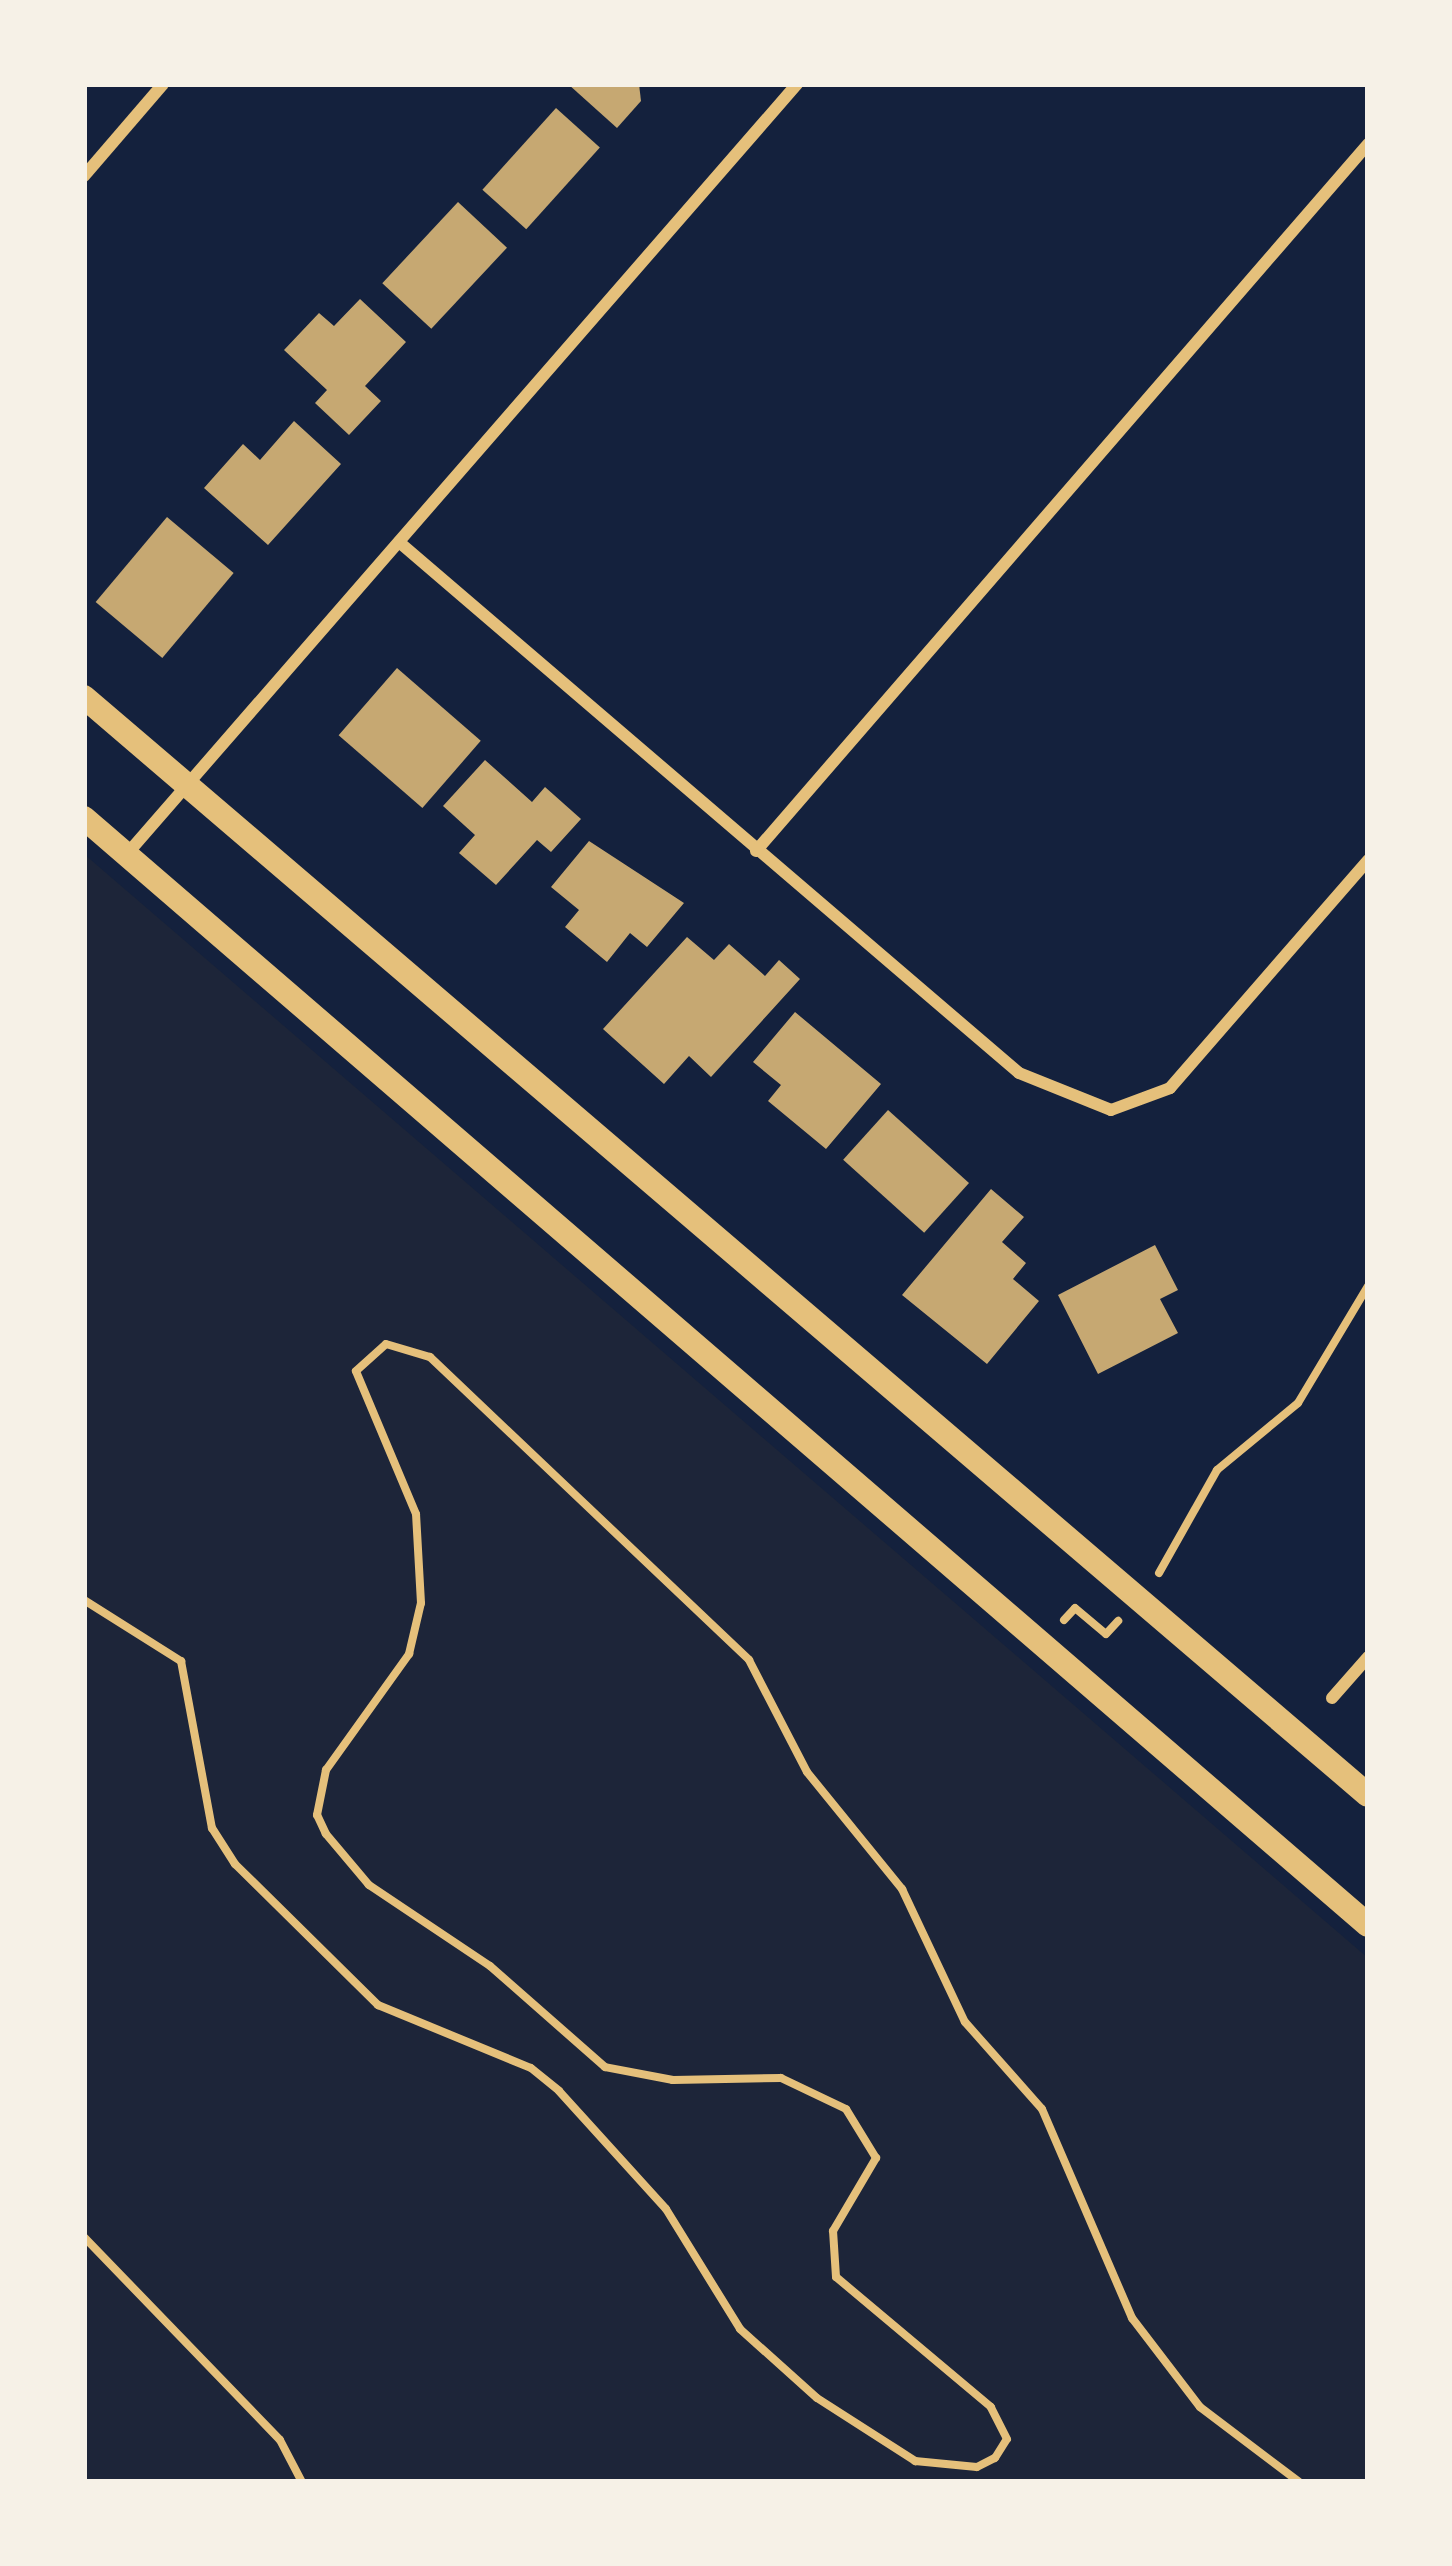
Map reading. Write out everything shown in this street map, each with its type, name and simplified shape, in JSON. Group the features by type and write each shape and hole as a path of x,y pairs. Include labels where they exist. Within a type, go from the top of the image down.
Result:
{"main road":[{"path":"84,697 1368,1795"},
{"path":"84,818 1368,1925"}],"street":[{"path":"84,176 164,84"},
{"path":"126,854 797,84"},
{"path":"756,851 1368,145"},
{"path":"399,542 1018,1072 1111,1110 1170,1088 1368,860"},
{"path":"1332,1698 1368,1657"}],"path":[{"path":"1165,1566 1216,1470 1298,1403 1368,1286"},
{"path":"84,1600 181,1661 212,1828 235,1864 378,2005 531,2068 560,2091 666,2209 740,2330 817,2398 915,2461 995,2458 1007,2439 991,2407 836,2277 833,2231 875,2158 846,2109 781,2078 673,2080 604,2067 490,1966 369,1885 326,1834 317,1815 326,1770 409,1654 421,1603 416,1514 356,1371 360,1356 386,1344 430,1357 749,1660 807,1772 902,1888 965,2022 1042,2110 1132,2318 1200,2407 1299,2482"},
{"path":"1075,1607 1106,1634"},
{"path":"84,2237 280,2440 302,2482"}],"shaded area":[{"path":"84,854 1368,1958 1368,2482 84,2482"}],"building":[{"path":"568,84 639,84 641,101 617,128"},
{"path":"556,108 600,147 526,229 482,190"},
{"path":"458,202 507,248 431,329 382,283"},
{"path":"360,299 406,342 365,386 381,401 349,435 315,403 327,390 284,350 319,313 334,326"},
{"path":"294,421 341,464 268,545 204,488 243,444 260,460"},
{"path":"167,517 234,573 162,658 96,602"},
{"path":"397,668 481,741 422,808 339,735"},
{"path":"485,760 532,802 545,787 581,819 551,852 537,840 496,885 459,853 475,835 443,806"},
{"path":"589,841 684,903 647,947 630,933 607,962 565,927 579,910 551,887"},
{"path":"687,937 714,960 729,944 765,976 779,960 800,979 711,1077 689,1056 664,1084 603,1029"},
{"path":"795,1012 881,1084 826,1149 768,1101 781,1085 753,1062"},
{"path":"888,1110 969,1183 924,1233 843,1160"},
{"path":"991,1189 1024,1217 1002,1242 1026,1263 1013,1279 1039,1301 987,1364 902,1295"},
{"path":"1155,1245 1178,1290 1160,1299 1178,1333 1098,1374 1058,1295"}]}
